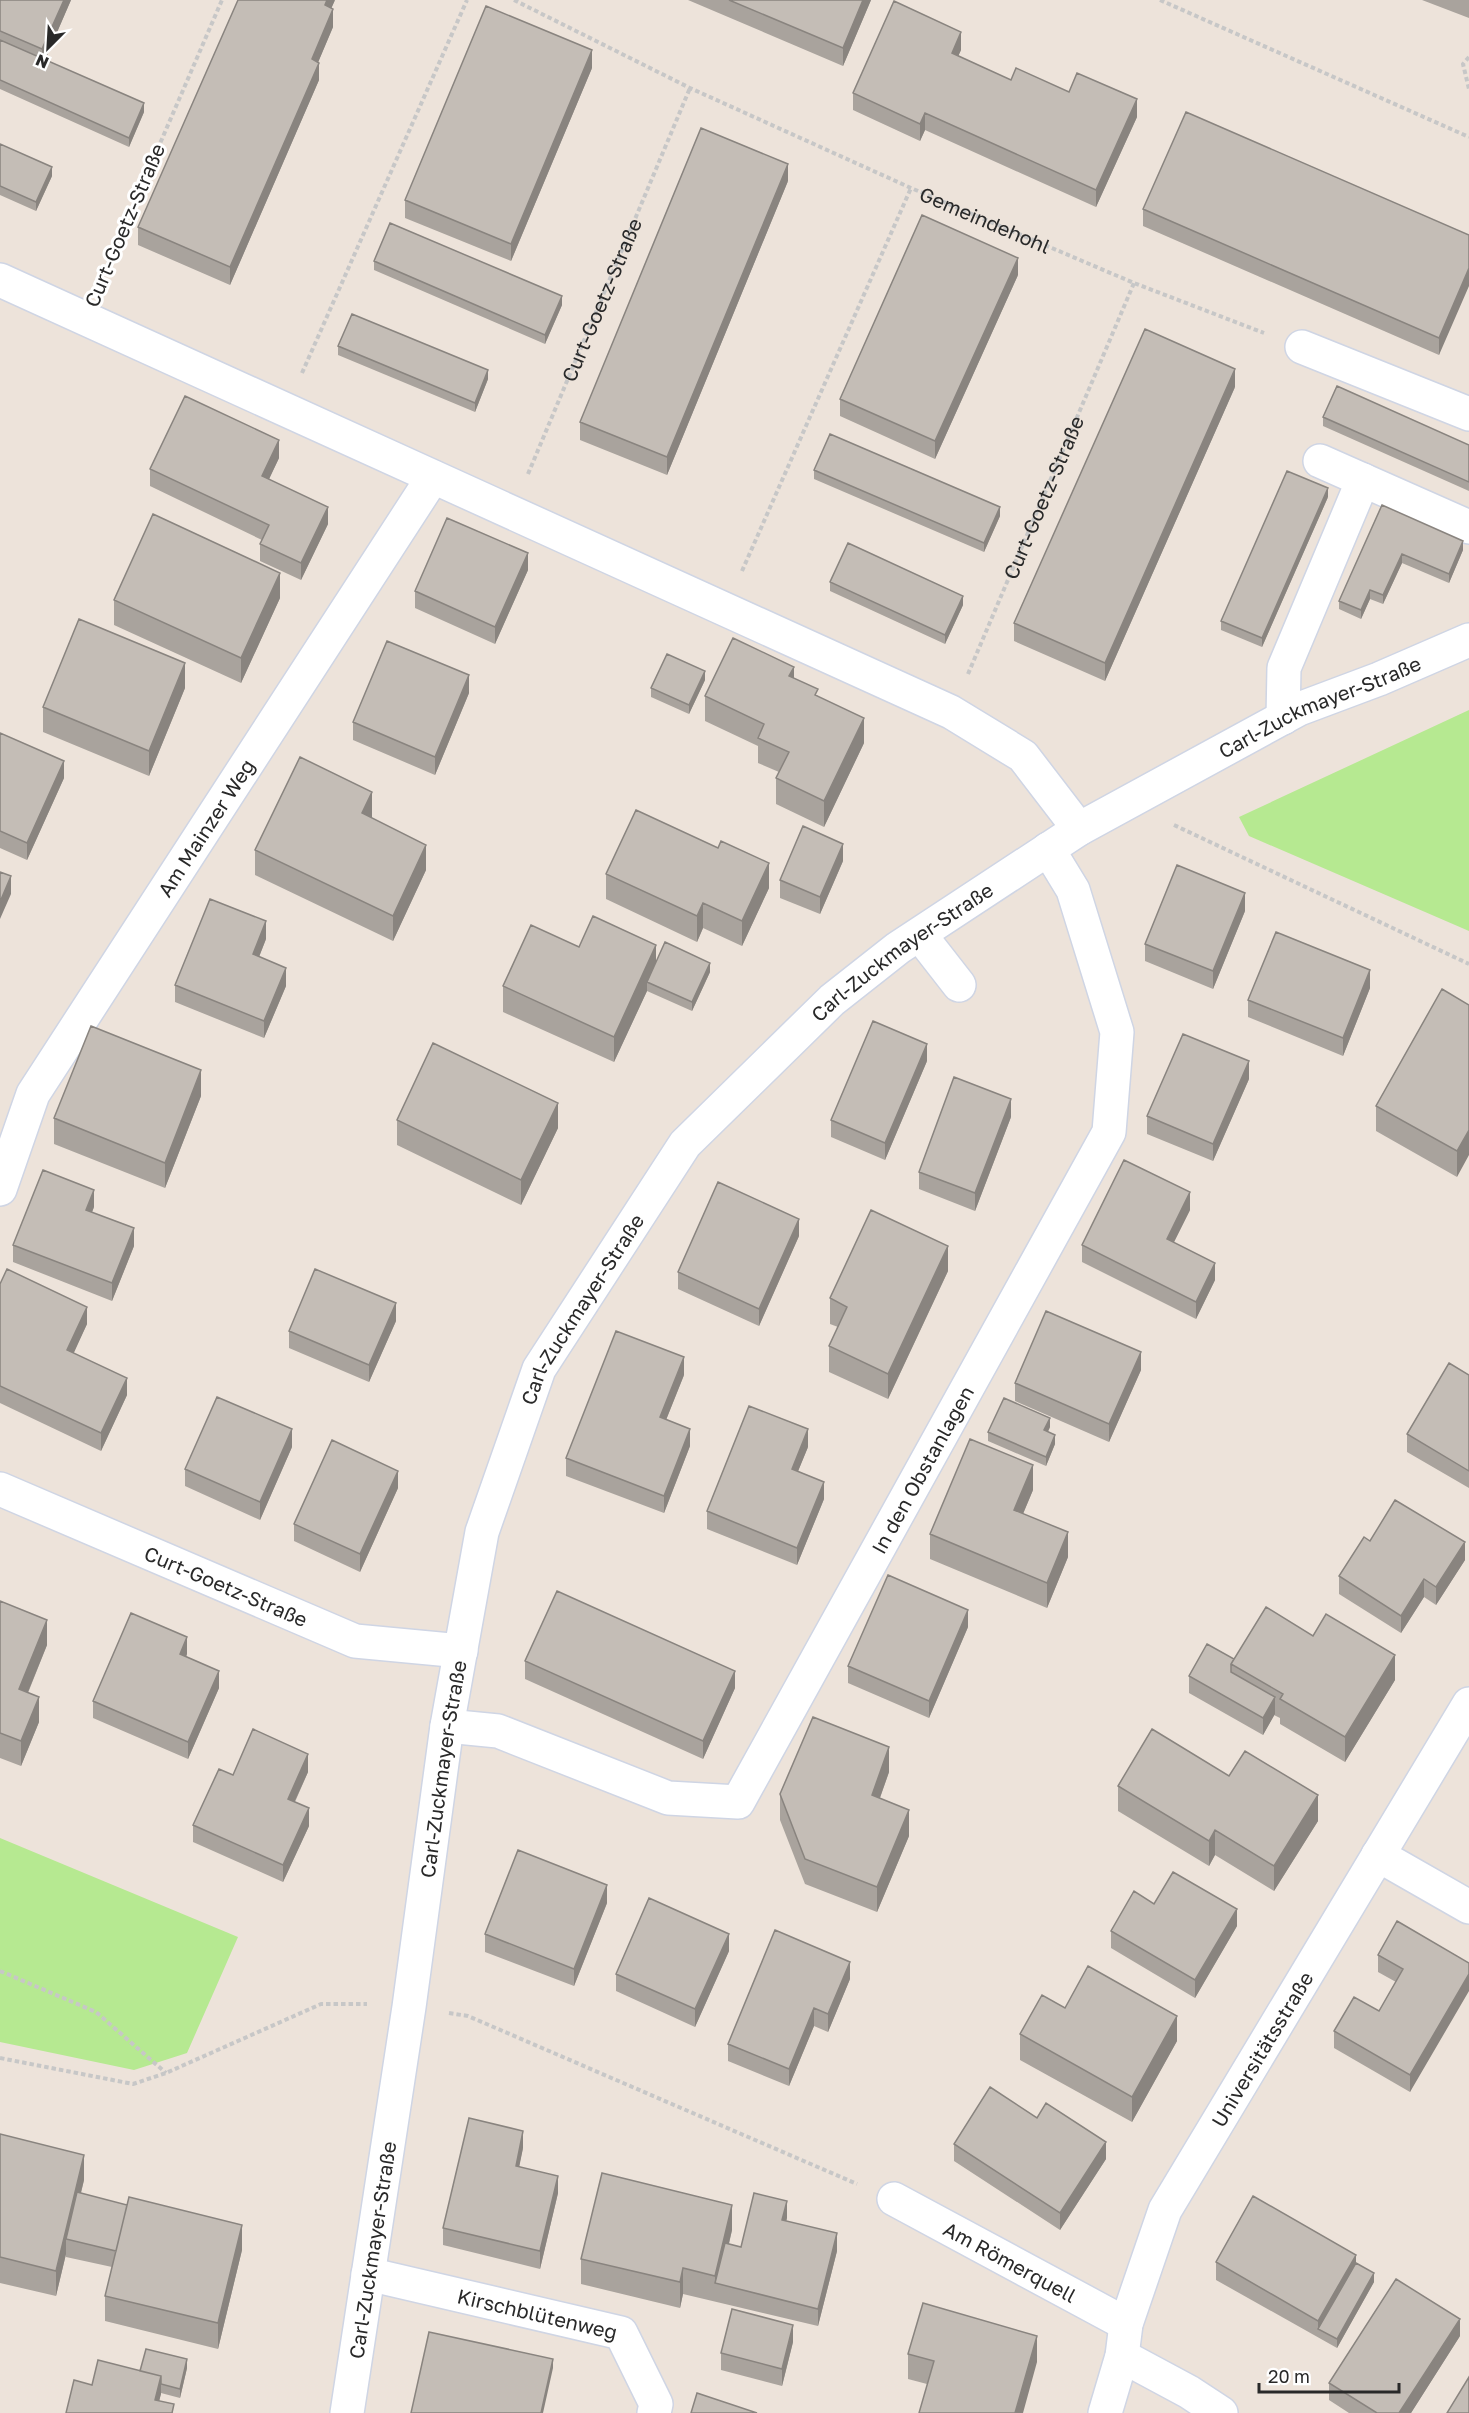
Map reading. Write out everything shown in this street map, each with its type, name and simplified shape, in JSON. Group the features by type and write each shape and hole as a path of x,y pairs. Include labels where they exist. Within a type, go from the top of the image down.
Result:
{"street":[{"name":"Curt-Goetz-Straße","path":"0,280 951,712 1023,756 1079,829"},
{"path":"1302,347 1469,414"},
{"path":"1320,461 1469,527"},
{"name":"Am Mainzer Weg","path":"0,1189 33,1094 434,477"},
{"path":"1283,718 1284,668 1363,480"},
{"name":"Carl-Zuckmayer-Straße","path":"347,2413 409,2007 447,1726 482,1532 539,1369 685,1144 832,1000 898,948 1079,829 1299,709 1379,679 1469,640"},
{"name":"In den Obstanlagen","path":"447,1726 498,1731 668,1798 738,1802 1109,1132 1117,1032 1073,891 1048,849"},
{"path":"920,935 959,985"},
{"name":"Curt-Goetz-Straße","path":"0,1489 355,1641 461,1651"},
{"name":"Universitätsstraße","path":"1105,2413 1122,2356 1126,2324 1165,2210 1469,1704"},
{"path":"1378,1855 1469,1908"},
{"name":"Am Römerquell","path":"894,2199 1126,2324"},
{"name":"Kirschblütenweg","path":"368,2274 621,2333 656,2404 654,2413"},
{"path":"1122,2356 1189,2392 1221,2413"}],"path":[{"name":"Curt-Goetz-Straße","path":"84,318 222,0"},
{"path":"286,410 467,0"},
{"name":"Gemeindehohl","path":"514,0 690,88 911,188 1134,283 1302,347"},
{"path":"1160,0 1469,136"},
{"path":"1469,57 1462,64 1469,89"},
{"name":"Curt-Goetz-Straße","path":"512,512 690,88"},
{"path":"725,609 911,188"},
{"name":"Curt-Goetz-Straße","path":"951,712 1134,283"},
{"path":"1168,823 1469,964"},
{"path":"0,1971 96,2012 166,2073"},
{"path":"0,2058 133,2084 166,2073 321,2004 354,2003 409,2007 468,2016 894,2199"}],"green space":[{"path":"1469,710 1469,931 1249,836 1239,817"},
{"path":"0,1838 238,1937 187,2053 134,2070 0,2042"}],"building":[{"path":"0,0 64,0 42,49 0,31"},
{"path":"238,0 327,0 325,5 333,9 312,59 319,63 230,267 138,227"},
{"path":"729,0 863,0 843,48"},
{"path":"894,1 961,32 952,53 1011,80 1016,68 1069,92 1077,73 1137,99 1096,190 925,113 920,124 853,93"},
{"path":"486,6 592,50 511,244 405,200"},
{"path":"0,40 144,103 129,138 0,80"},
{"path":"1186,112 1469,235 1469,268 1439,338 1143,209"},
{"path":"701,128 788,164 667,457 580,422"},
{"path":"0,144 52,167 36,202 0,186"},
{"path":"922,215 1018,258 935,441 840,399"},
{"path":"390,223 562,296 545,335 374,261"},
{"path":"352,314 488,370 475,403 338,346"},
{"path":"1145,329 1235,369 1105,663 1014,623"},
{"path":"1337,386 1469,445 1469,482 1323,417"},
{"path":"185,396 279,440 262,476 328,507 301,563 260,544 269,525 150,469"},
{"path":"830,434 1000,507 984,543 814,470"},
{"path":"1287,471 1328,488 1262,638 1221,621"},
{"path":"1382,505 1463,541 1449,574 1402,554 1383,595 1370,590 1361,610 1339,601"},
{"path":"153,514 280,573 241,658 114,600"},
{"path":"447,518 528,553 495,627 415,591"},
{"path":"848,543 963,596 945,635 830,582"},
{"path":"79,619 185,663 149,751 43,707"},
{"path":"733,638 794,667 789,676 818,689 815,695 864,718 824,801 776,778 789,752 758,738 764,724 705,696"},
{"path":"387,641 469,675 435,757 353,722"},
{"path":"667,654 705,671 689,705 651,688"},
{"path":"0,733 64,761 27,843 0,831"},
{"path":"300,757 372,792 362,813 426,845 393,916 255,850"},
{"path":"636,810 718,848 721,841 769,863 742,921 703,903 697,916 606,874"},
{"path":"803,826 843,844 820,897 780,880"},
{"path":"1177,865 1245,893 1213,971 1145,944"},
{"path":"0,872 11,876 0,902"},
{"path":"210,899 266,921 253,954 286,968 264,1021 175,985"},
{"path":"593,916 656,945 614,1037 503,986 531,925 579,947"},
{"path":"1276,932 1370,970 1343,1038 1248,1000"},
{"path":"665,942 710,963 692,1002 647,982"},
{"path":"1442,989 1469,1005 1469,1130 1457,1151 1376,1106"},
{"path":"873,1021 927,1044 885,1143 831,1120"},
{"path":"91,1026 201,1070 165,1163 54,1118"},
{"path":"1183,1034 1249,1061 1213,1144 1147,1116"},
{"path":"433,1043 558,1103 521,1180 397,1120"},
{"path":"954,1077 1011,1099 975,1193 919,1172"},
{"path":"1124,1160 1190,1192 1167,1239 1215,1263 1196,1302 1082,1245"},
{"path":"43,1170 94,1190 86,1210 134,1228 112,1283 13,1245"},
{"path":"718,1182 799,1219 759,1309 678,1272"},
{"path":"871,1210 948,1246 888,1374 829,1346 847,1307 830,1298"},
{"path":"7,1269 87,1307 67,1350 127,1378 101,1433 0,1386 0,1284"},
{"path":"315,1269 396,1303 369,1365 289,1331"},
{"path":"1046,1311 1141,1352 1109,1424 1015,1383"},
{"path":"616,1331 684,1357 660,1417 690,1429 664,1496 566,1458"},
{"path":"1449,1363 1469,1375 1469,1471 1407,1434"},
{"path":"217,1397 292,1429 260,1502 185,1469"},
{"path":"1004,1398 1050,1418 1044,1430 1055,1435 1046,1457 988,1432"},
{"path":"749,1406 808,1429 792,1469 824,1482 797,1548 707,1511"},
{"path":"970,1439 1033,1465 1014,1510 1068,1532 1047,1583 930,1534"},
{"path":"332,1440 398,1471 360,1554 294,1524"},
{"path":"1395,1500 1465,1542 1436,1587 1424,1579 1401,1616 1339,1576 1364,1537 1370,1541"},
{"path":"888,1575 968,1610 929,1701 848,1666"},
{"path":"557,1591 735,1671 703,1741 525,1661"},
{"path":"0,1601 47,1620 19,1689 39,1697 21,1741 0,1733"},
{"path":"1266,1607 1313,1636 1326,1614 1395,1655 1345,1737 1280,1699 1283,1694 1231,1664"},
{"path":"131,1613 187,1637 180,1654 219,1671 188,1742 93,1701"},
{"path":"1207,1644 1234,1659 1231,1672 1275,1697 1263,1718 1189,1676"},
{"path":"813,1717 889,1747 872,1795 909,1810 877,1887 805,1859 780,1794"},
{"path":"253,1729 308,1754 288,1799 309,1808 283,1865 193,1825 219,1769 233,1775"},
{"path":"1152,1729 1229,1776 1245,1751 1318,1795 1274,1866 1215,1830 1209,1841 1118,1786"},
{"path":"518,1850 607,1885 574,1969 485,1934"},
{"path":"1173,1872 1237,1909 1195,1980 1111,1931 1134,1891 1154,1904"},
{"path":"649,1898 729,1934 695,2009 616,1974"},
{"path":"1397,1921 1469,1963 1469,1974 1410,2075 1334,2031 1354,1997 1379,2011 1403,1969 1378,1955"},
{"path":"775,1930 850,1962 828,2014 814,2008 789,2069 728,2044"},
{"path":"1088,1966 1177,2016 1132,2097 1020,2034 1042,1995 1065,2008"},
{"path":"990,2087 1037,2118 1046,2103 1106,2142 1060,2213 954,2144"},
{"path":"469,2118 523,2131 516,2166 558,2176 540,2251 443,2228"},
{"path":"0,2134 84,2155 56,2271 0,2257"},
{"path":"602,2173 732,2205 715,2276 683,2268 680,2282 581,2259"},
{"path":"77,2192 127,2205 116,2251 66,2239"},
{"path":"754,2193 787,2201 782,2220 837,2233 818,2309 715,2283 725,2243 741,2247"},
{"path":"1253,2196 1356,2255 1318,2321 1216,2262"},
{"path":"129,2197 242,2225 218,2323 105,2296"},
{"path":"1356,2263 1374,2273 1337,2339 1318,2329"},
{"path":"1396,2279 1460,2319 1399,2413 1377,2413 1329,2383"},
{"path":"923,2303 1037,2336 1015,2413 919,2413 934,2361 908,2354"},
{"path":"732,2309 793,2325 782,2369 721,2353"},
{"path":"429,2332 553,2359 541,2413 411,2413"},
{"path":"146,2349 187,2359 180,2389 161,2384 161,2376 140,2371"},
{"path":"98,2360 161,2376 155,2400 174,2404 172,2413 66,2413 74,2380 92,2385"},
{"path":"1469,2377 1469,2413 1447,2413"},
{"path":"697,2393 757,2413 691,2413"}]}
